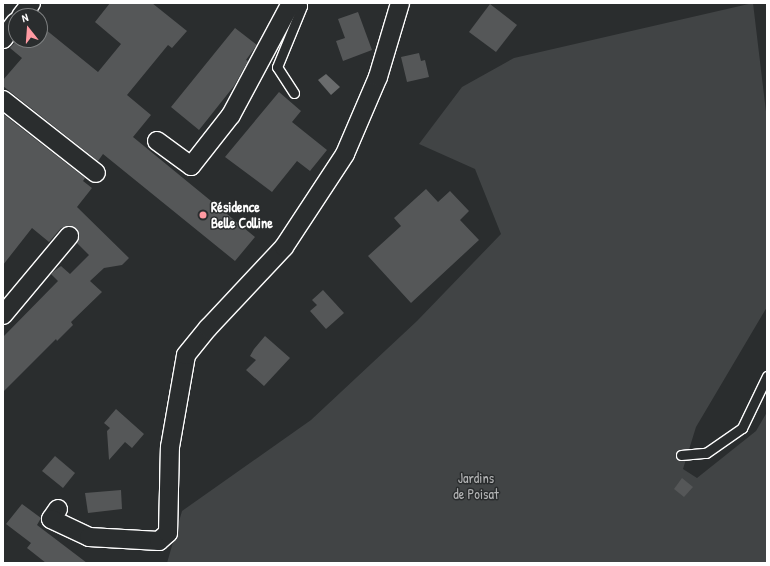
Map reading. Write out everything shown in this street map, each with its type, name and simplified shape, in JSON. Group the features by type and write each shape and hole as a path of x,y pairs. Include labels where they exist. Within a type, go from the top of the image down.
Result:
{"street":[{"path":"157,141 191,166 231,115 291,3"},
{"path":"58,509 51,519 89,537 159,541 168,533 170,447 186,355 208,328 284,247 345,154 378,77 400,3"},
{"path":"3,100 96,173"},
{"path":"3,315 69,236"}],"lane":[{"path":"294,93 277,67 302,6 301,3"},
{"path":"681,454 706,453 742,428 767,376"}],"green space":[{"name":"Jardins de Poisat","path":"753,3 767,120 767,307 696,427 683,469 697,478 756,431 767,412 767,563 167,563 182,511 311,420 417,321 501,234 475,169 419,144 462,87 514,58"}],"shaded area":[{"path":"326,74 340,87 331,95 318,80"}],"building":[{"path":"110,3 152,3 187,31 172,48 168,45 127,95 151,115 133,137 255,237 235,261 103,154 98,161 3,86 3,80 22,58 10,48 48,48 48,31 98,72 121,44 95,22"},
{"path":"490,4 517,25 496,52 469,32"},
{"path":"358,12 372,50 343,61 336,41 345,38 338,19"},
{"path":"235,28 257,45 246,60 248,61 234,86 199,130 171,107"},
{"path":"419,53 421,61 425,60 429,77 407,82 401,57"},
{"path":"279,92 301,111 292,122 327,150 310,171 297,161 272,192 225,157"},
{"path":"3,114 85,178 83,181 92,188 77,207 129,258 122,265 104,268 90,281 102,292 71,322 73,325 57,341 56,339 3,392 3,337 58,281 51,274 54,271 61,266 70,274 89,255 77,243 79,233 75,228 70,226 61,228 49,242 32,228 3,265"},
{"path":"426,189 438,202 450,191 469,211 460,220 479,240 411,303 368,256 401,226 394,218"},
{"path":"323,290 344,313 326,329 310,311 317,305 312,300"},
{"path":"265,336 290,358 264,386 246,370 256,360 250,356"},
{"path":"116,409 144,434 132,448 125,442 109,460 107,431 110,428 104,423"},
{"path":"55,456 75,473 63,488 42,471"},
{"path":"682,478 693,487 684,497 674,489"},
{"path":"121,490 122,509 88,513 85,493"},
{"path":"22,504 41,518 37,525 87,563 46,563 27,548 31,543 6,524"}],"place":[{"name":"Résidence Belle Colline","path":"203,215"}]}
